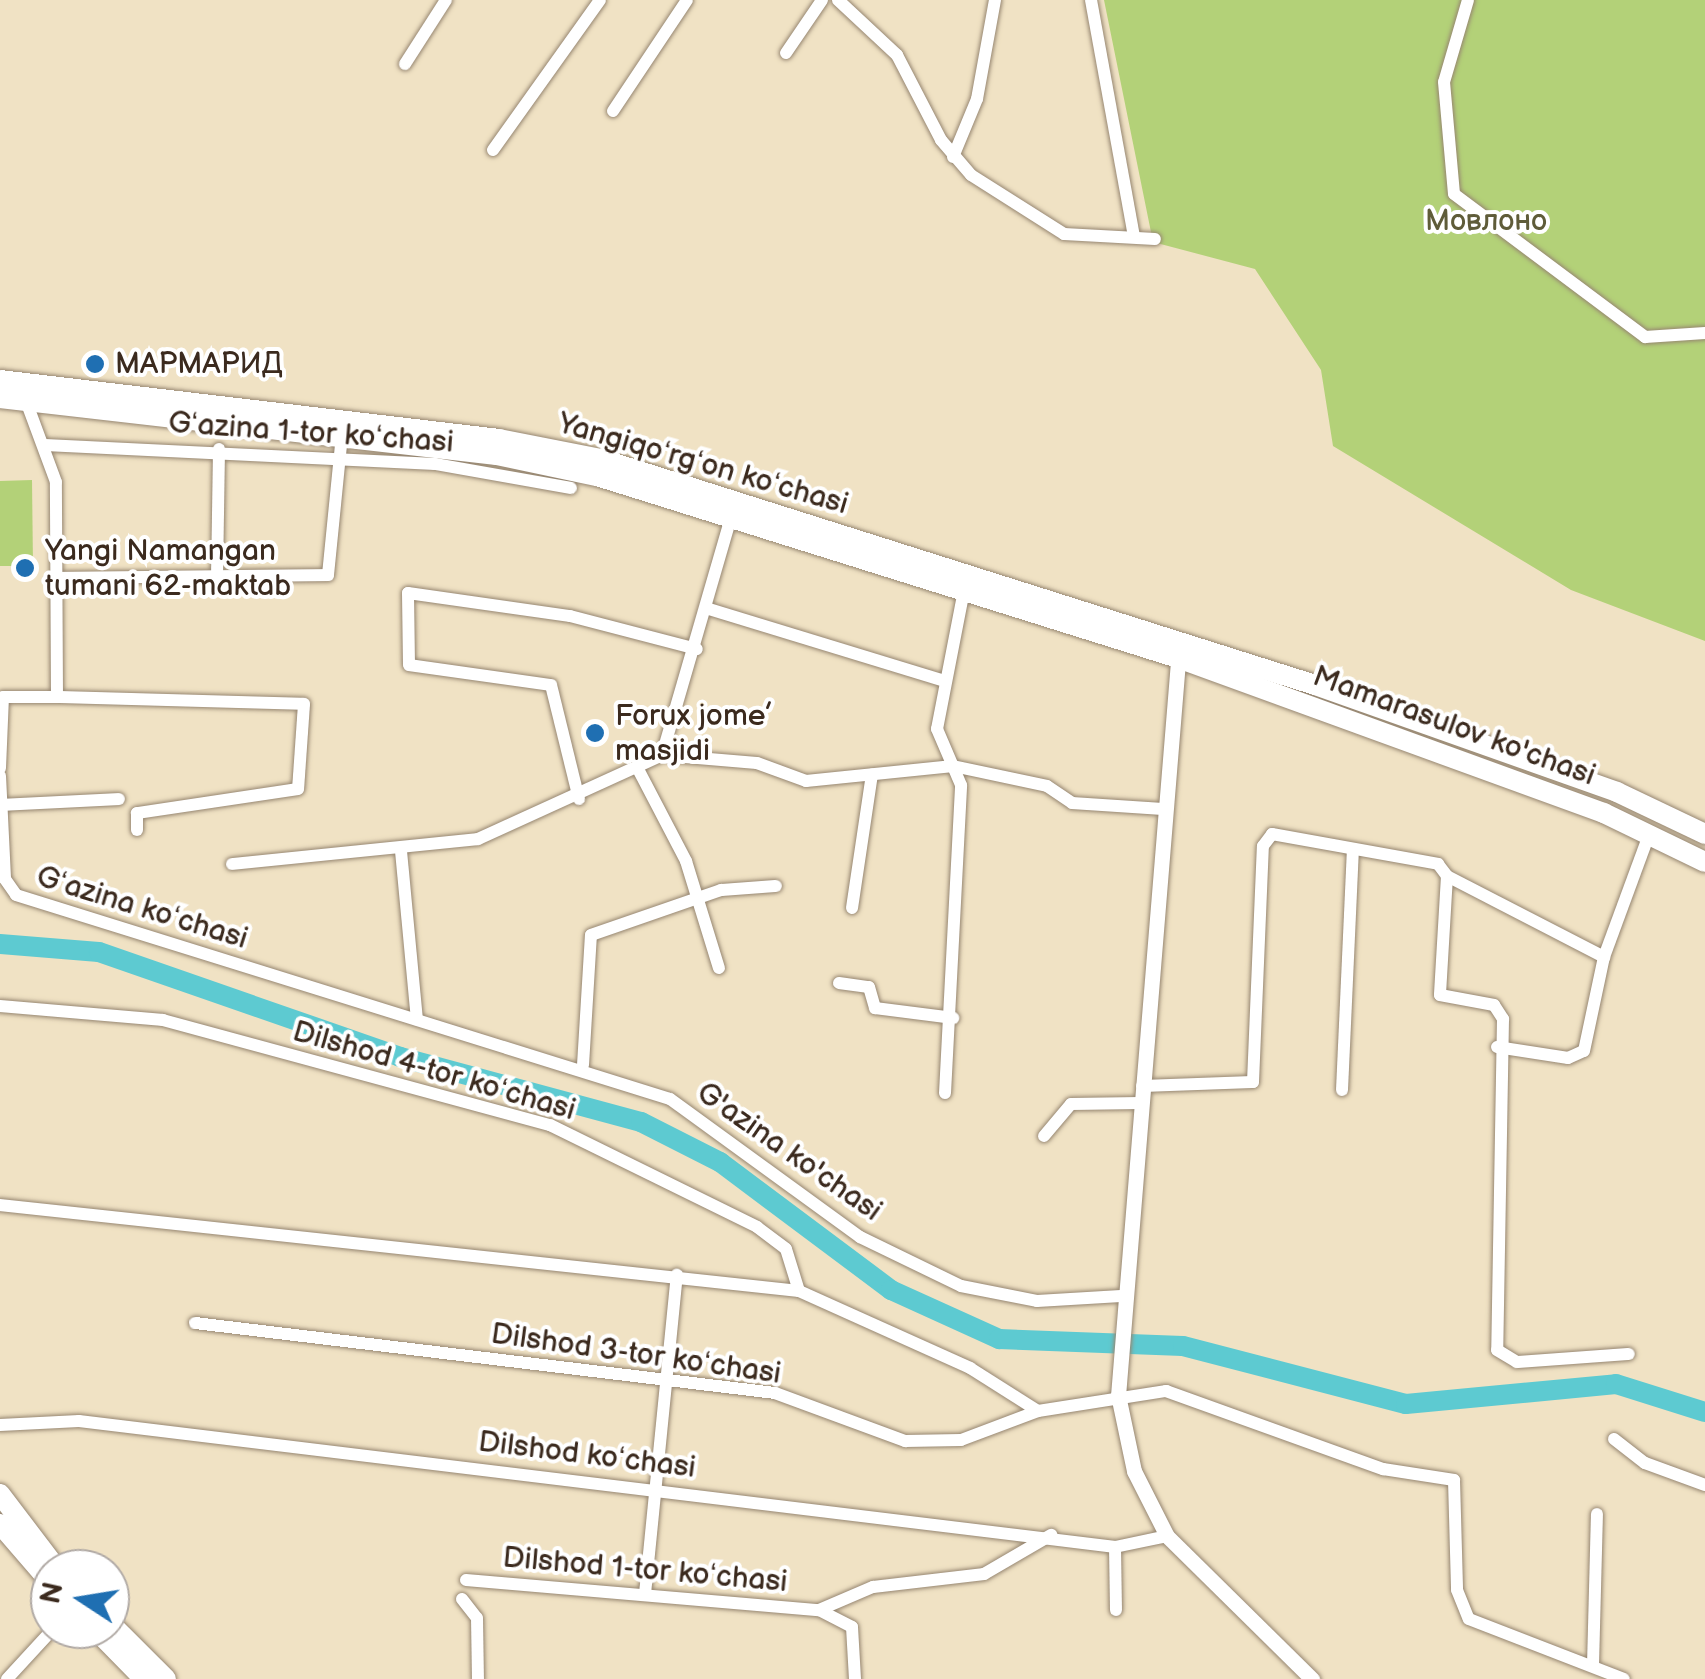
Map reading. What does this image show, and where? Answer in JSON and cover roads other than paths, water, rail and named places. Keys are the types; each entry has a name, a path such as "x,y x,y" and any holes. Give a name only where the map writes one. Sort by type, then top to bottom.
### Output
{"main road":[{"name":"Yangiqoʻrgʻon koʻchasi","path":"0,380 572,452 1179,649"},
{"name":"Yangiqoʻrgʻon koʻchasi","path":"0,401 342,435 569,469 964,590 1179,649"},
{"name":"Mamarasulov ko'chasi","path":"1179,649 1650,832 1705,862"},
{"name":"Mamarasulov ko'chasi","path":"1179,649 1617,792 1705,834"},
{"path":"0,1494 42,1549"},
{"path":"3,1532 30,1561"},
{"path":"130,1643 166,1679"},
{"path":"115,1649 144,1679"}],"street":[{"path":"405,64 446,0"},
{"path":"494,150 600,0"},
{"path":"613,111 687,0"},
{"path":"786,53 822,0"},
{"path":"838,0 897,54 954,157 1038,224 1083,238 1155,239"},
{"path":"954,157 977,99 995,0"},
{"path":"1092,0 1134,236"},
{"path":"1468,0 1444,82 1454,194 1645,337 1705,333"},
{"path":"26,401 46,445 56,482 57,697"},
{"path":"56,578 328,575 342,435"},
{"name":"Gʻazina 1-tor koʻchasi","path":"46,445 220,449 340,462 435,464 571,488"},
{"path":"216,578 220,449"},
{"path":"662,754 709,609 731,518"},
{"path":"946,1093 953,1018 961,785 937,744 941,680 964,590"},
{"path":"579,800 551,685 409,665 408,593 570,616 697,650"},
{"path":"709,609 941,680"},
{"path":"1179,649 1121,1296 1118,1395 1134,1471 1166,1536 1312,1679"},
{"path":"0,768 1,692 304,704 298,789 138,813 137,830"},
{"path":"232,864 302,850 401,851 478,839 579,800 662,754 757,763 806,781 953,766 1048,786 1072,803 1163,809"},
{"path":"638,769 698,896 719,968"},
{"path":"852,908 872,774"},
{"name":"Gʻazina koʻchasi","path":"0,776 5,880 16,895 257,970"},
{"path":"1,806 120,799"},
{"path":"1497,1047 1568,1058 1584,1051 1604,957 1650,832"},
{"path":"1044,1136 1071,1104 1253,1082 1265,839 1438,864 1448,876 1604,957"},
{"path":"1342,1090 1353,849"},
{"path":"401,851 417,1019"},
{"path":"1448,876 1440,995 1500,1010 1497,1350 1517,1362 1629,1354"},
{"path":"584,1065 591,935 698,896 776,886"},
{"name":"G'azina ko'chasi","path":"257,970 584,1065 709,1122 860,1237 960,1286 1037,1301 1121,1296"},
{"path":"839,983 870,987 876,1008 953,1018"},
{"name":"Dilshod 4-tor koʻchasi","path":"0,1006 164,1020 550,1125 757,1227 786,1249 799,1291"},
{"path":"0,1205 799,1291 970,1368 1038,1411"},
{"path":"645,1594 677,1275"},
{"name":"Dilshod 3-tor koʻchasi","path":"194,1323 775,1392 906,1441 961,1440 1038,1411 1118,1395 1166,1391 1382,1469 1454,1480 1464,1612 1593,1666"},
{"name":"Dilshod koʻchasi","path":"0,1425 79,1421 1050,1536 1115,1547 1166,1536"},
{"path":"1614,1439 1646,1463 1705,1485"},
{"path":"1596,1514 1593,1666 1624,1679"},
{"path":"819,1610 873,1587 984,1574 1050,1536"},
{"path":"1115,1547 1116,1610"},
{"name":"Dilshod 1-tor koʻchasi","path":"466,1580 819,1610"},
{"path":"462,1599 477,1618 478,1679"},
{"path":"819,1610 852,1627 855,1679"},
{"path":"7,1679 34,1649"}],"waterway":[{"path":"0,944 99,952 400,1057 641,1122 720,1162 891,1290 999,1339 1183,1346 1406,1404 1616,1384 1705,1412"}],"place":[{"name":"МАРМАРИД","path":"95,364"},
{"name":"Yangi Namangan tumani 62-maktab","path":"25,568"},
{"name":"Forux jome’ masjidi","path":"595,733"}],"park label":[{"name":"Мовлоно","path":"1486,221"}]}
